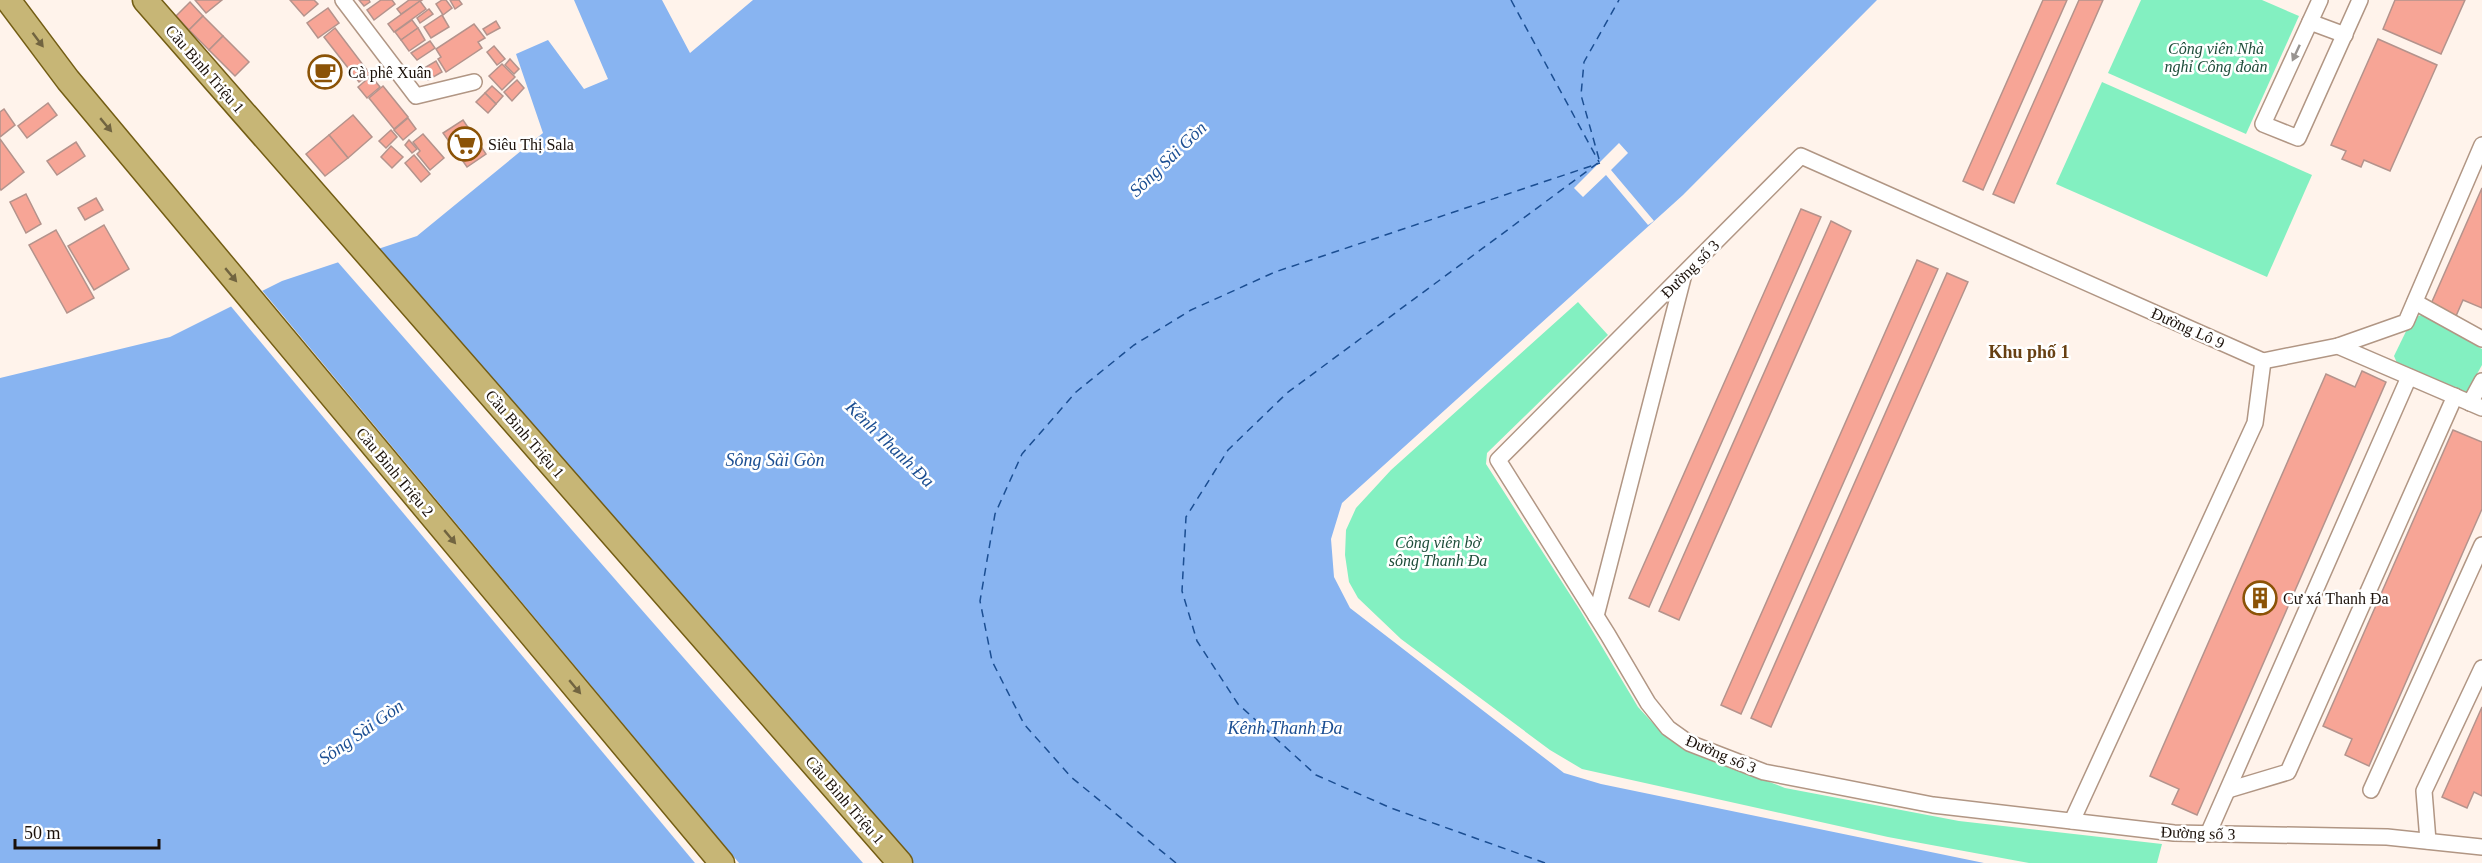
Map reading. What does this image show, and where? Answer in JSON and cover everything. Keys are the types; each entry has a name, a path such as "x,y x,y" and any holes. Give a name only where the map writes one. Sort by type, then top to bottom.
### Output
{"main road":[{"name":"Cầu Bình Triệu 2","path":"8,0 68,80 722,863"},
{"name":"Cầu Bình Triệu 1","path":"140,5 878,863"},
{"name":"Cầu Bình Triệu 1","path":"140,5 900,863"}],"street":[{"path":"343,0 416,96 474,82"},
{"path":"2320,0 2263,124 2298,138 2360,0"},
{"path":"2310,22 2345,35"},
{"path":"2072,821 2255,423 2263,361 2338,346 2406,322 2482,145"},
{"name":"Đường số 3","path":"1801,156 1498,460 1648,703 1668,728 1689,743 1764,772 1933,805 2174,833 2387,837 2482,847"},
{"name":"Đường Lô 9","path":"1801,156 2263,361"},
{"path":"1596,616 1684,274"},
{"path":"2415,302 2482,339"},
{"path":"2338,346 2476,406 2482,381"},
{"path":"2208,834 2409,377"},
{"path":"2228,790 2288,772 2455,396"},
{"path":"2371,790 2482,545"},
{"path":"2428,842 2424,790 2482,668"}],"green space":[{"name":"Công viên Nhà nghỉ Công đoàn","path":"2141,0 2262,0 2299,16 2246,134 2108,73"},
{"path":"2102,82 2312,175 2267,277 2056,184"},
{"name":"Công viên bờ sông Thanh Đa","path":"1578,302 1608,335 1487,453 1486,464 1580,610 1638,707 1662,733 1683,749 1785,788 1959,821 2162,844 2157,863 2029,863 1888,837 1582,769 1550,750 1401,639 1358,598 1349,582 1345,555 1346,530 1356,508 1391,470"},
{"path":"2422,315 2482,349 2482,365 2467,392 2460,393 2397,363 2394,356 2413,317"}],"water":[{"name":"Sông Sài Gòn","path":"574,0 662,0 690,53 753,0 1877,0 1683,195 1342,503 1331,539 1334,577 1350,608 1564,773 1601,784 1984,863 0,863 0,378 170,337 282,281 417,236 543,133 516,54 548,40 584,89 608,79"}],"pier":[{"path":"1619,143 1628,153 1611,170 1654,221 1648,225 1606,175 1583,197 1574,188"},
{"path":"370,248 907,863 863,863 336,260"},
{"path":"260,288 739,863 695,863 229,304"}],"building":[{"path":"195,0 222,0 206,13"},
{"path":"290,0 314,0 318,4 304,16"},
{"path":"359,0 369,0 370,2 364,6"},
{"path":"381,0 392,0 395,4 374,20 367,10"},
{"path":"409,0 422,0 401,14 397,9"},
{"path":"446,0 452,8 443,15 436,4"},
{"path":"450,0 459,0 462,4 455,9"},
{"path":"2043,0 2067,0 1983,190 1963,181"},
{"path":"2079,0 2103,0 2014,203 1993,194"},
{"path":"2395,0 2465,0 2441,54 2383,29"},
{"path":"420,1 426,9 394,32 388,24"},
{"path":"190,2 203,16 189,30 176,16"},
{"path":"328,8 339,23 318,38 307,23"},
{"path":"429,9 433,14 420,23 417,18"},
{"path":"442,15 449,27 431,38 424,27"},
{"path":"203,16 223,36 209,50 189,30"},
{"path":"412,20 418,28 401,40 395,32"},
{"path":"496,21 500,28 487,35 483,29"},
{"path":"474,24 485,38 478,42 482,48 446,72 438,59 441,57 436,49"},
{"path":"335,28 370,74 359,82 324,37"},
{"path":"418,28 425,40 409,51 401,40"},
{"path":"223,36 249,62 235,76 209,50"},
{"path":"2378,39 2437,65 2390,171 2364,160 2361,167 2342,159 2346,151 2331,145"},
{"path":"430,41 435,48 417,60 411,53"},
{"path":"494,46 505,59 497,65 487,52"},
{"path":"510,59 519,69 514,74 505,65"},
{"path":"436,61 442,72 428,80 421,70"},
{"path":"502,64 515,77 502,90 489,76"},
{"path":"371,76 380,87 367,98 358,87"},
{"path":"517,80 524,88 512,101 504,92"},
{"path":"383,86 408,117 394,129 369,98"},
{"path":"492,86 503,96 496,104 485,93"},
{"path":"485,93 496,104 488,113 476,102"},
{"path":"48,103 57,115 27,138 18,126"},
{"path":"4,109 15,125 0,137 0,112"},
{"path":"353,115 372,137 348,158 329,135"},
{"path":"408,118 416,129 403,140 394,130"},
{"name":"Siêu Thị Sala","path":"463,120 486,154 467,167 443,133"},
{"path":"391,130 397,137 386,148 379,141"},
{"path":"423,134 444,158 430,170 417,154 420,151 413,142"},
{"path":"329,135 348,158 325,176 306,154"},
{"path":"0,139 24,172 1,190 0,188"},
{"path":"409,140 417,149 412,153 405,145"},
{"path":"76,142 85,156 57,175 47,161"},
{"path":"391,146 403,157 392,168 381,157"},
{"path":"414,155 430,174 421,182 405,163"},
{"path":"2482,188 2482,308 2463,300 2456,316 2431,304"},
{"path":"26,194 41,224 26,233 10,202"},
{"path":"96,198 103,210 85,220 78,208"},
{"path":"1801,209 1821,217 1649,607 1629,598"},
{"path":"1831,221 1851,231 1679,620 1659,611"},
{"path":"104,225 129,269 94,290 68,246"},
{"path":"56,230 94,298 67,313 29,245"},
{"path":"1917,260 1938,269 1741,714 1721,705"},
{"path":"1947,273 1968,282 1771,727 1751,718"},
{"name":"Cư xá Thanh Đa","path":"2362,371 2386,382 2197,815 2172,804 2179,789 2150,776 2326,374 2355,387"},
{"path":"2453,430 2482,442 2482,509 2369,766 2345,755 2352,739 2323,726"},
{"path":"2482,707 2482,796 2474,792 2467,808 2442,797"}],"ferry route":[{"path":"1511,0 1599,162"},
{"path":"1599,159 1581,95 1584,62 1619,0"},
{"path":"1545,863 1391,808 1316,775 1238,704 1197,641 1182,591 1186,517 1228,450 1287,393 1598,163"},
{"path":"1176,863 1071,777 1024,724 992,661 980,601 995,514 1022,454 1076,392 1134,345 1191,310 1275,272 1600,163"}],"place":[{"name":"Cà phê Xuân","path":"325,72"},
{"name":"Siêu Thị Sala","path":"465,144"},
{"name":"Cư xá Thanh Đa","path":"2260,598"}],"district":[{"name":"Khu phố 1","path":"2029,352"}],"water label":[{"name":"Kênh Thanh Đa","path":"890,444"},
{"name":"Kênh Thanh Đa","path":"1285,728"}]}
